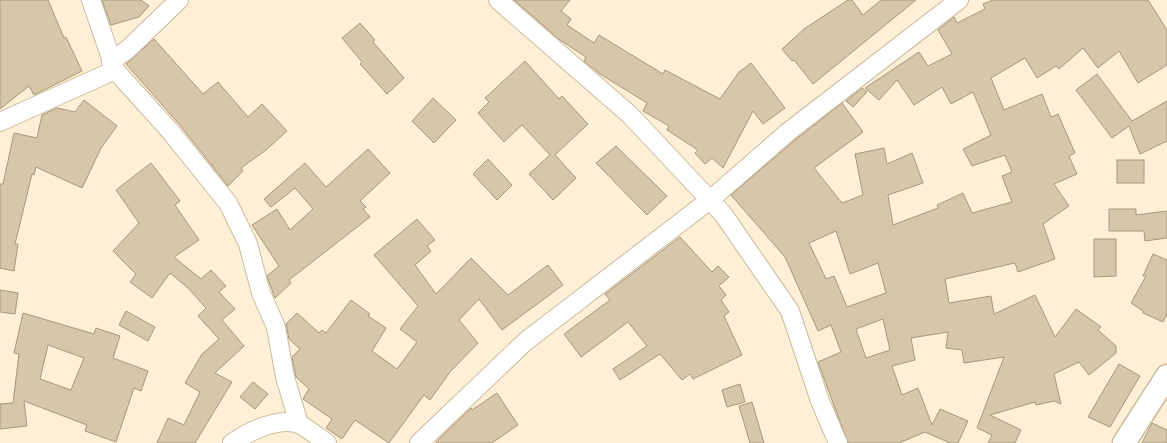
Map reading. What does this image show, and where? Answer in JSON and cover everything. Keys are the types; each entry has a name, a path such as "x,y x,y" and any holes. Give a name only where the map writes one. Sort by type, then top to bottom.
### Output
{"street":[{"path":"92,0 113,65 170,131 228,203 248,244 261,293 276,327 285,377 299,424"},
{"path":"0,122 113,65 179,0"},
{"path":"498,0 630,116 711,199 769,277 790,311 820,401 838,443"},
{"path":"419,443 526,342 711,199 788,132 959,0"},
{"path":"1124,443 1167,376"},
{"path":"232,443 259,428 280,423 299,424 327,443"}],"building":[{"path":"0,0 48,0 64,38 66,37 82,71 34,95 29,86 0,109"},
{"path":"102,0 141,0 149,6 139,17 111,25"},
{"path":"514,0 570,0 561,11 571,19 567,25 594,43 599,35 663,74 665,70 720,99 739,72 751,63 785,108 763,124 753,111 723,168 712,158 705,164 695,153 698,150 667,130 669,126 643,111 647,103 600,74 584,61 586,57 560,40"},
{"path":"848,0 852,0 863,15 881,0 916,0 813,84 794,60 792,61 782,49 804,29"},
{"path":"993,0 1148,0 1167,30 1167,65 1138,83 1119,51 1098,68 1083,48 1059,69 1056,66 1037,78 1025,58 991,78 1004,110 1042,94 1051,117 1058,114 1075,153 1069,156 1077,174 1054,184 1069,206 1043,224 1055,259 1018,272 1015,263 945,279 949,303 991,296 994,314 1035,295 1055,337 1076,309 1101,327 1098,330 1116,346 1116,353 1089,375 1079,362 1054,374 1061,404 1054,401 1036,405 1035,402 990,415 1021,430 1015,443 988,443 992,435 977,428 1004,357 964,363 962,350 946,348 948,332 911,338 915,360 892,366 902,395 918,388 932,425 940,409 968,421 958,443 950,443 925,432 899,443 848,443 818,362 841,352 831,325 818,331 785,257 731,195 842,103 863,132 814,168 842,203 863,195 855,154 884,148 887,164 912,153 923,183 888,195 893,225 938,208 937,205 963,193 972,213 1012,202 1002,176 1012,172 1005,155 972,166 963,149 991,135 973,92 951,104 942,87 914,105 897,80 879,100 865,88 919,52 928,66 952,54 938,30 954,17 957,23 985,9 983,4","holes":["836,231 850,274 878,263 886,293 847,307 834,276 826,279 809,243","883,319 890,350 866,358 856,329"]},
{"path":"360,23 375,40 373,42 404,78 387,94 360,64 362,62 342,38"},
{"path":"154,39 203,94 218,82 248,117 262,104 287,131 266,150 241,168 243,171 228,186 179,124 126,64"},
{"path":"525,61 559,99 562,96 588,124 555,155 576,178 553,200 529,174 550,155 522,125 504,142 478,113 489,102 485,98"},
{"path":"1097,74 1132,121 1167,101 1167,141 1140,154 1129,126 1112,138 1076,90"},
{"path":"862,88 867,92 853,107 846,101"},
{"path":"433,98 456,120 434,143 412,121"},
{"path":"84,100 117,126 101,148 82,188 36,167 34,175 32,174 15,244 18,244 14,271 0,268 0,184 3,184 14,133 37,138 42,115 57,108 75,112"},
{"path":"616,146 667,196 647,215 596,163"},
{"path":"368,149 390,173 360,201 366,207 363,209 370,217 289,280 291,283 275,298 267,276 279,266 252,225 277,209 290,230 313,209 295,188 271,207 264,199 305,163 326,187"},
{"path":"488,159 512,185 497,200 473,174"},
{"path":"1117,160 1144,160 1144,183 1117,183"},
{"path":"151,163 180,201 175,205 199,240 174,257 201,279 211,270 226,286 219,292 235,309 222,320 244,346 215,373 232,382 195,443 157,443 168,418 184,425 200,392 185,383 202,354 219,339 198,316 206,308 188,288 170,273 152,298 130,282 136,274 113,251 139,223 116,190"},
{"path":"1109,209 1136,209 1136,215 1167,211 1167,238 1145,241 1144,231 1109,231"},
{"path":"417,219 435,240 427,246 431,251 415,265 436,294 471,258 508,295 548,265 563,285 502,330 479,299 459,320 478,343 450,372 430,400 424,395 389,443 355,420 342,439 326,428 332,419 303,399 309,389 296,377 292,357 300,349 289,339 286,324 297,313 319,333 322,330 326,333 351,300 370,314 368,316 386,328 372,351 397,369 417,342 400,329 418,306 374,255"},
{"path":"680,237 712,272 718,266 729,277 719,286 726,295 721,300 729,312 724,316 742,355 693,379 690,374 682,380 660,354 620,380 613,369 647,346 628,322 581,357 564,334 610,300 605,294"},
{"path":"1094,239 1116,239 1116,276 1094,277"},
{"path":"1153,254 1167,260 1167,314 1163,322 1143,313 1143,311 1131,303 1146,276 1143,276"},
{"path":"0,290 18,293 15,314 0,312"},
{"path":"126,311 155,327 148,341 119,325"},
{"path":"23,313 94,334 96,328 120,336 113,358 148,371 141,391 134,388 116,442 85,431 87,425 24,401 27,426 0,429 0,404 13,403 19,354 14,353","holes":["48,345 84,358 71,390 40,379"]},
{"path":"1119,364 1140,376 1110,427 1088,417"},
{"path":"253,382 268,394 255,409 240,397"},
{"path":"740,384 745,402 727,407 722,390"},
{"path":"497,393 518,425 492,443 436,442 471,408 472,410"},
{"path":"752,402 764,443 750,443 739,406"},
{"path":"1152,423 1167,430 1167,443 1142,443"}]}
